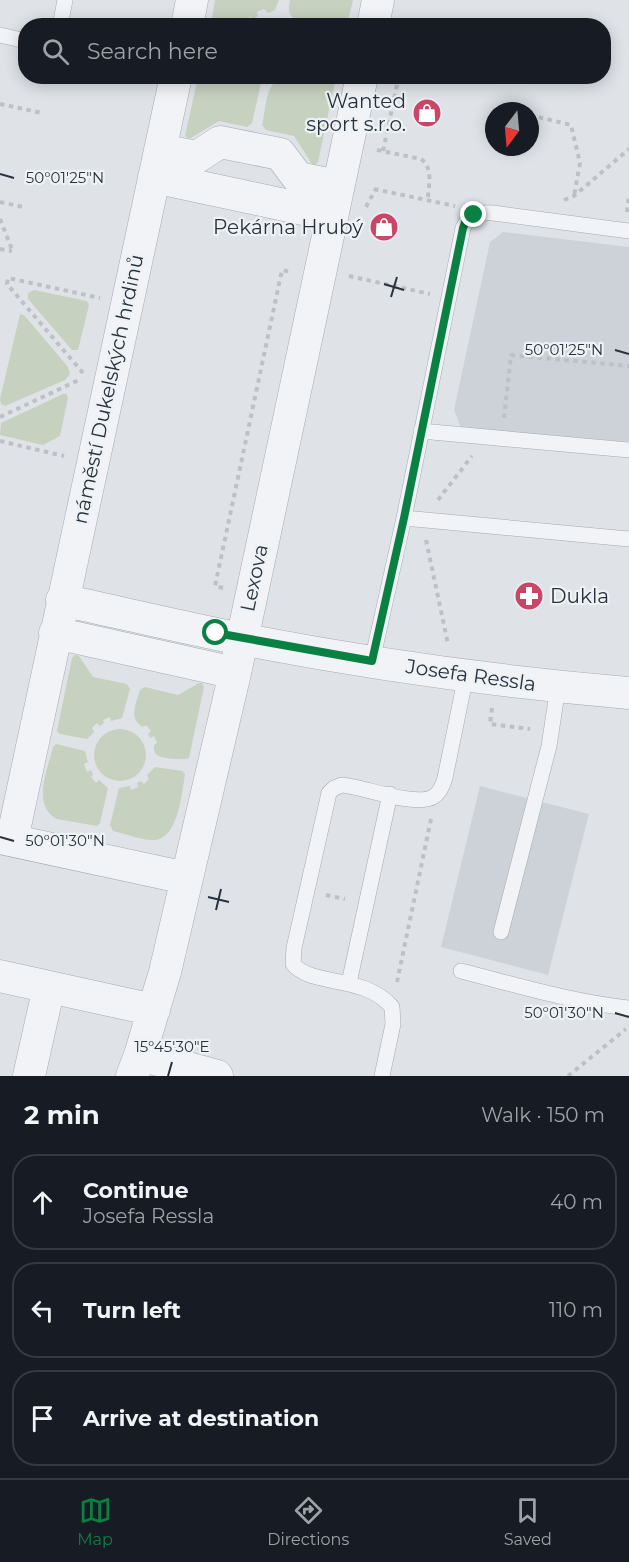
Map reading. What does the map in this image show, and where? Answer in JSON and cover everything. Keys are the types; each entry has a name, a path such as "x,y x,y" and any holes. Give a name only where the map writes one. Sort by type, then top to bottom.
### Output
{"street":[{"path":"189,18 192,0"},
{"path":"375,18 378,0"},
{"name":"náměstí Dukelských hrdinů","path":"6,839 55,633 174,84"},
{"name":"Lexova","path":"136,1065 165,972 235,673 360,84"},
{"path":"157,164 197,157 220,142 280,154 298,178 334,200"},
{"path":"157,164 334,200"},
{"path":"62,600 242,639"},
{"path":"55,633 235,673"},
{"name":"Josefa Ressla","path":"242,639 466,675 558,687 629,693"},
{"path":"6,839 186,878"},
{"path":"0,976 154,1010"},
{"path":"29,1076 49,987"},
{"path":"136,1065 217,1076"}],"lane":[{"path":"62,18 65,0"},
{"path":"0,35 18,39"},
{"path":"372,661 466,220 474,215 493,213 629,231"},
{"path":"421,431 629,450"},
{"path":"404,518 629,539"},
{"path":"382,1076 393,1024 392,1007 373,991 349,983 306,974 297,969 293,964 294,948 329,793 342,785 416,801 435,796 441,789 445,778 466,675"},
{"path":"501,932 551,732 558,687"},
{"path":"349,983 390,795"},
{"path":"460,971 557,995 629,1008"}],"path":[{"path":"383,151 397,84"},
{"path":"0,104 42,113"},
{"path":"539,118 571,125 580,163 574,196 629,149"},
{"path":"347,143 421,159 427,164 429,171 428,200"},
{"path":"334,200 365,188 452,205 474,215"},
{"path":"0,202 23,207"},
{"path":"0,219 13,252 0,249"},
{"path":"215,586 282,270"},
{"path":"340,274 448,298"},
{"path":"0,417 86,376 7,284 8,278 111,300"},
{"path":"504,420 511,355 629,366"},
{"path":"449,648 422,520 486,437"},
{"path":"0,441 66,456"},
{"path":"493,704 490,724 551,732"},
{"path":"392,1007 435,796"},
{"path":"307,890 366,904"},
{"path":"568,1076 629,1027"}],"shaded area":[{"path":"503,232 629,247 629,442 461,428 454,410 490,242"},
{"path":"480,786 589,814 548,975 441,947"}],"green space":[{"path":"215,0 279,0 275,10 268,13 264,9 257,12 258,16 255,18 212,18"},
{"path":"290,0 353,0 349,18 293,18 289,9"},
{"path":"196,84 261,84 252,123 247,127 219,121 189,139 185,136"},
{"path":"335,84 318,162 315,165 312,164 294,136 266,130 262,125 267,97 272,85"},
{"path":"34,290 87,301 89,305 78,350 72,350 28,299 28,293"},
{"path":"20,314 24,315 68,367 70,374 65,380 5,406 1,404 0,399"},
{"path":"67,394 68,398 60,436 43,445 0,435 1,423"},
{"path":"75,655 79,656 93,677 127,684 130,689 122,718 111,721 110,717 103,720 104,723 100,726 97,723 92,728 94,732 87,739 60,734 57,731 72,658"},
{"path":"202,683 204,687 189,758 173,759 157,755 154,749 157,743 154,736 150,738 148,734 151,731 146,725 143,727 138,724 134,715 140,690 145,687 178,695"},
{"path":"120,729 130,731 138,737 144,745 146,755 144,765 138,773 130,779 120,781 110,779 102,773 96,765 94,755 96,745 102,737 110,731"},
{"path":"56,744 85,751 88,762 84,764 87,772 91,770 93,774 91,777 96,783 99,780 108,788 100,823 97,826 57,819 49,813 45,805 43,786 53,747"},
{"path":"155,767 182,771 185,774 178,813 169,832 163,837 150,840 113,831 110,825 119,788 130,786 131,790 138,787 137,783 141,781 144,784 149,779 147,775"}],"place":[{"name":"Wanted sport s.r.o.","path":"427,113"},
{"name":"Pekárna Hrubý","path":"384,227"},
{"name":"Dukla","path":"529,596"}],"route":[{"path":"216,633 372,661 404,518 463,228 466,220 474,215"}]}
